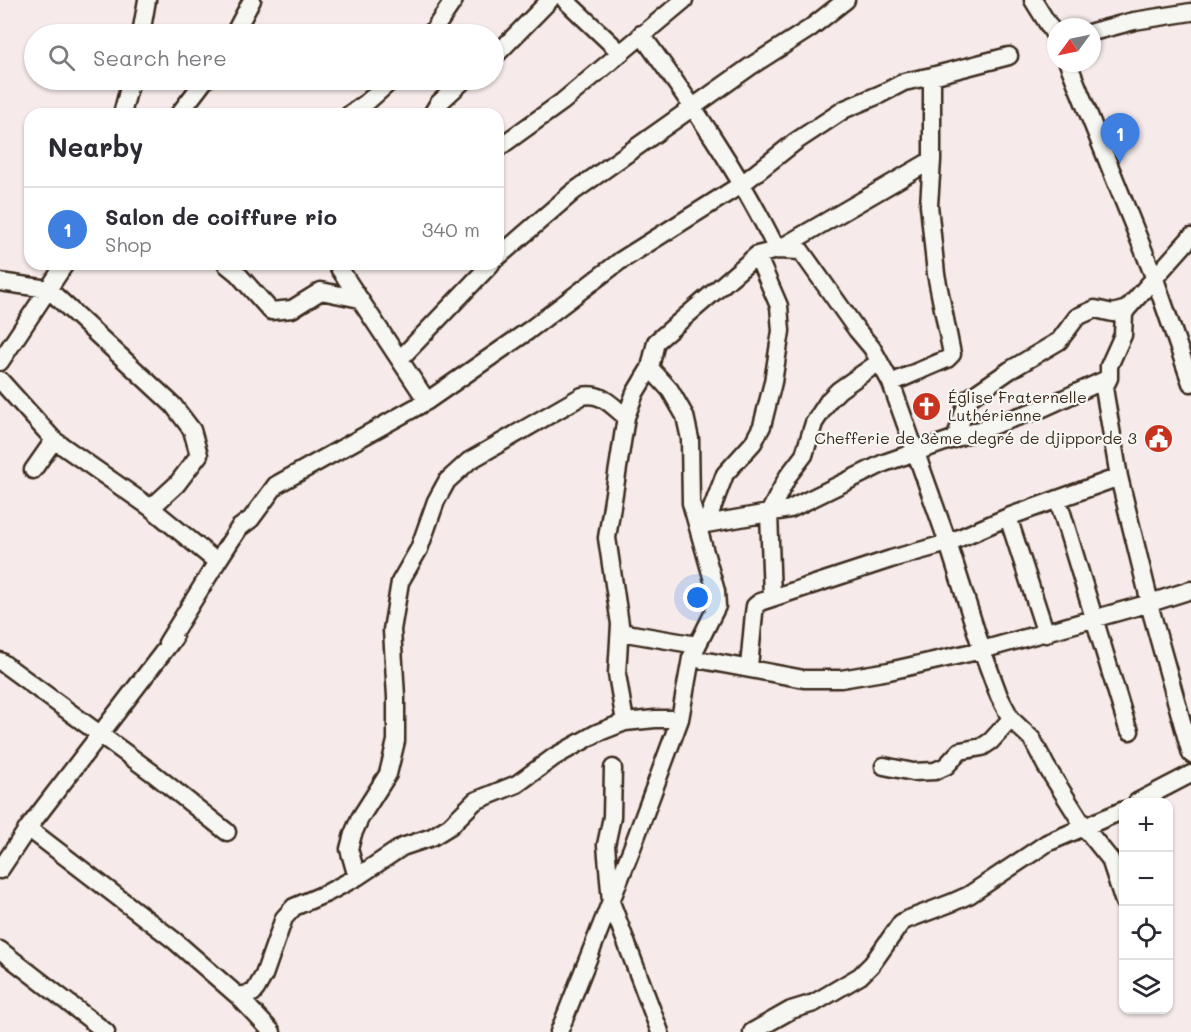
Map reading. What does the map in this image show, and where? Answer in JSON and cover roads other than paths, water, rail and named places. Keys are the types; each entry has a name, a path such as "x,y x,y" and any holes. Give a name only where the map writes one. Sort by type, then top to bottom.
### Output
{"street":[{"path":"143,24 147,0"},
{"path":"239,24 252,0"},
{"path":"438,24 454,0"},
{"path":"504,47 550,0"},
{"path":"565,0 621,53"},
{"path":"504,144 562,102 684,0"},
{"path":"504,252 573,192 693,106 809,29 846,0"},
{"path":"1032,0 1047,24"},
{"path":"1101,30 1134,21 1191,12"},
{"path":"641,34 693,106 742,184 777,250"},
{"path":"0,870 28,828 101,735 170,641 239,528 251,519 276,485 427,401 528,331 620,261 742,184 795,142 845,109 904,82 1009,56"},
{"path":"1072,72 1155,279 1188,368"},
{"path":"891,382 947,359 952,354 931,237 929,205 932,160 932,76"},
{"path":"124,108 128,90"},
{"path":"184,108 197,90"},
{"path":"360,108 381,90"},
{"path":"436,108 453,90"},
{"path":"625,722 617,674 620,632 617,593 609,562 607,538 626,417 634,393 650,368 656,342 757,255 777,250 932,160"},
{"path":"1191,237 1124,314 1123,335 1109,366 1109,378 1104,388 1119,477 1150,604 1191,754"},
{"path":"777,250 801,251 872,348 891,382 999,696 1011,719 1032,739 1085,828 1110,859 1119,887"},
{"path":"701,523 725,474 753,443 762,426 773,382 781,331 779,306 757,255"},
{"path":"0,362 61,270"},
{"path":"238,270 271,311 292,309 321,291 360,299"},
{"path":"340,270 427,401"},
{"path":"400,359 485,270"},
{"path":"0,282 48,289 174,405 192,430 199,455 177,484 151,508"},
{"path":"956,437 968,399 1010,370 1059,341 1077,317 1095,309 1113,313 1127,309"},
{"path":"772,597 769,513 789,476 804,455 814,423 829,400 839,390 879,362"},
{"path":"559,1032 680,719 694,651 717,606 716,591 701,523 691,502 690,439 685,416 670,390 650,368"},
{"path":"701,523 790,509 854,476 914,451 1043,408 1109,378"},
{"path":"0,380 54,440 151,508 217,562"},
{"path":"357,877 349,849 353,834 360,818 388,774 396,741 392,630 400,582 419,549 436,501 447,481 469,461 582,396 592,394 602,398 626,417"},
{"path":"36,466 54,440"},
{"path":"749,667 755,606 760,602 948,543 1008,517 1119,477"},
{"path":"1058,500 1130,731"},
{"path":"1008,517 1046,634"},
{"path":"620,632 749,667 804,679 841,679 889,671 1046,634 1191,590"},
{"path":"0,661 154,774 227,832"},
{"path":"238,996 253,993 256,989 264,975 284,918 294,907 357,877 402,847 432,837 450,826 475,801 517,784 554,757 597,733 625,722 680,719"},
{"path":"884,766 913,772 935,771 946,766 960,751 982,747 991,741 1011,719"},
{"path":"613,768 612,817 606,844 610,902 660,1032"},
{"path":"1145,798 1191,774"},
{"path":"752,1032 791,1010 814,1003 860,976 906,920 969,895 1047,843 1119,812"},
{"path":"28,828 175,941 238,996 272,1032"},
{"path":"0,950 106,1032"}],"place":[{"name":"Salon de coiffure rio","path":"1120,163"},
{"name":"Église Fraternelle Luthérienne","path":"927,406"},
{"name":"Chefferie de 3ème degré de djipporde 3","path":"1158,438"}]}
